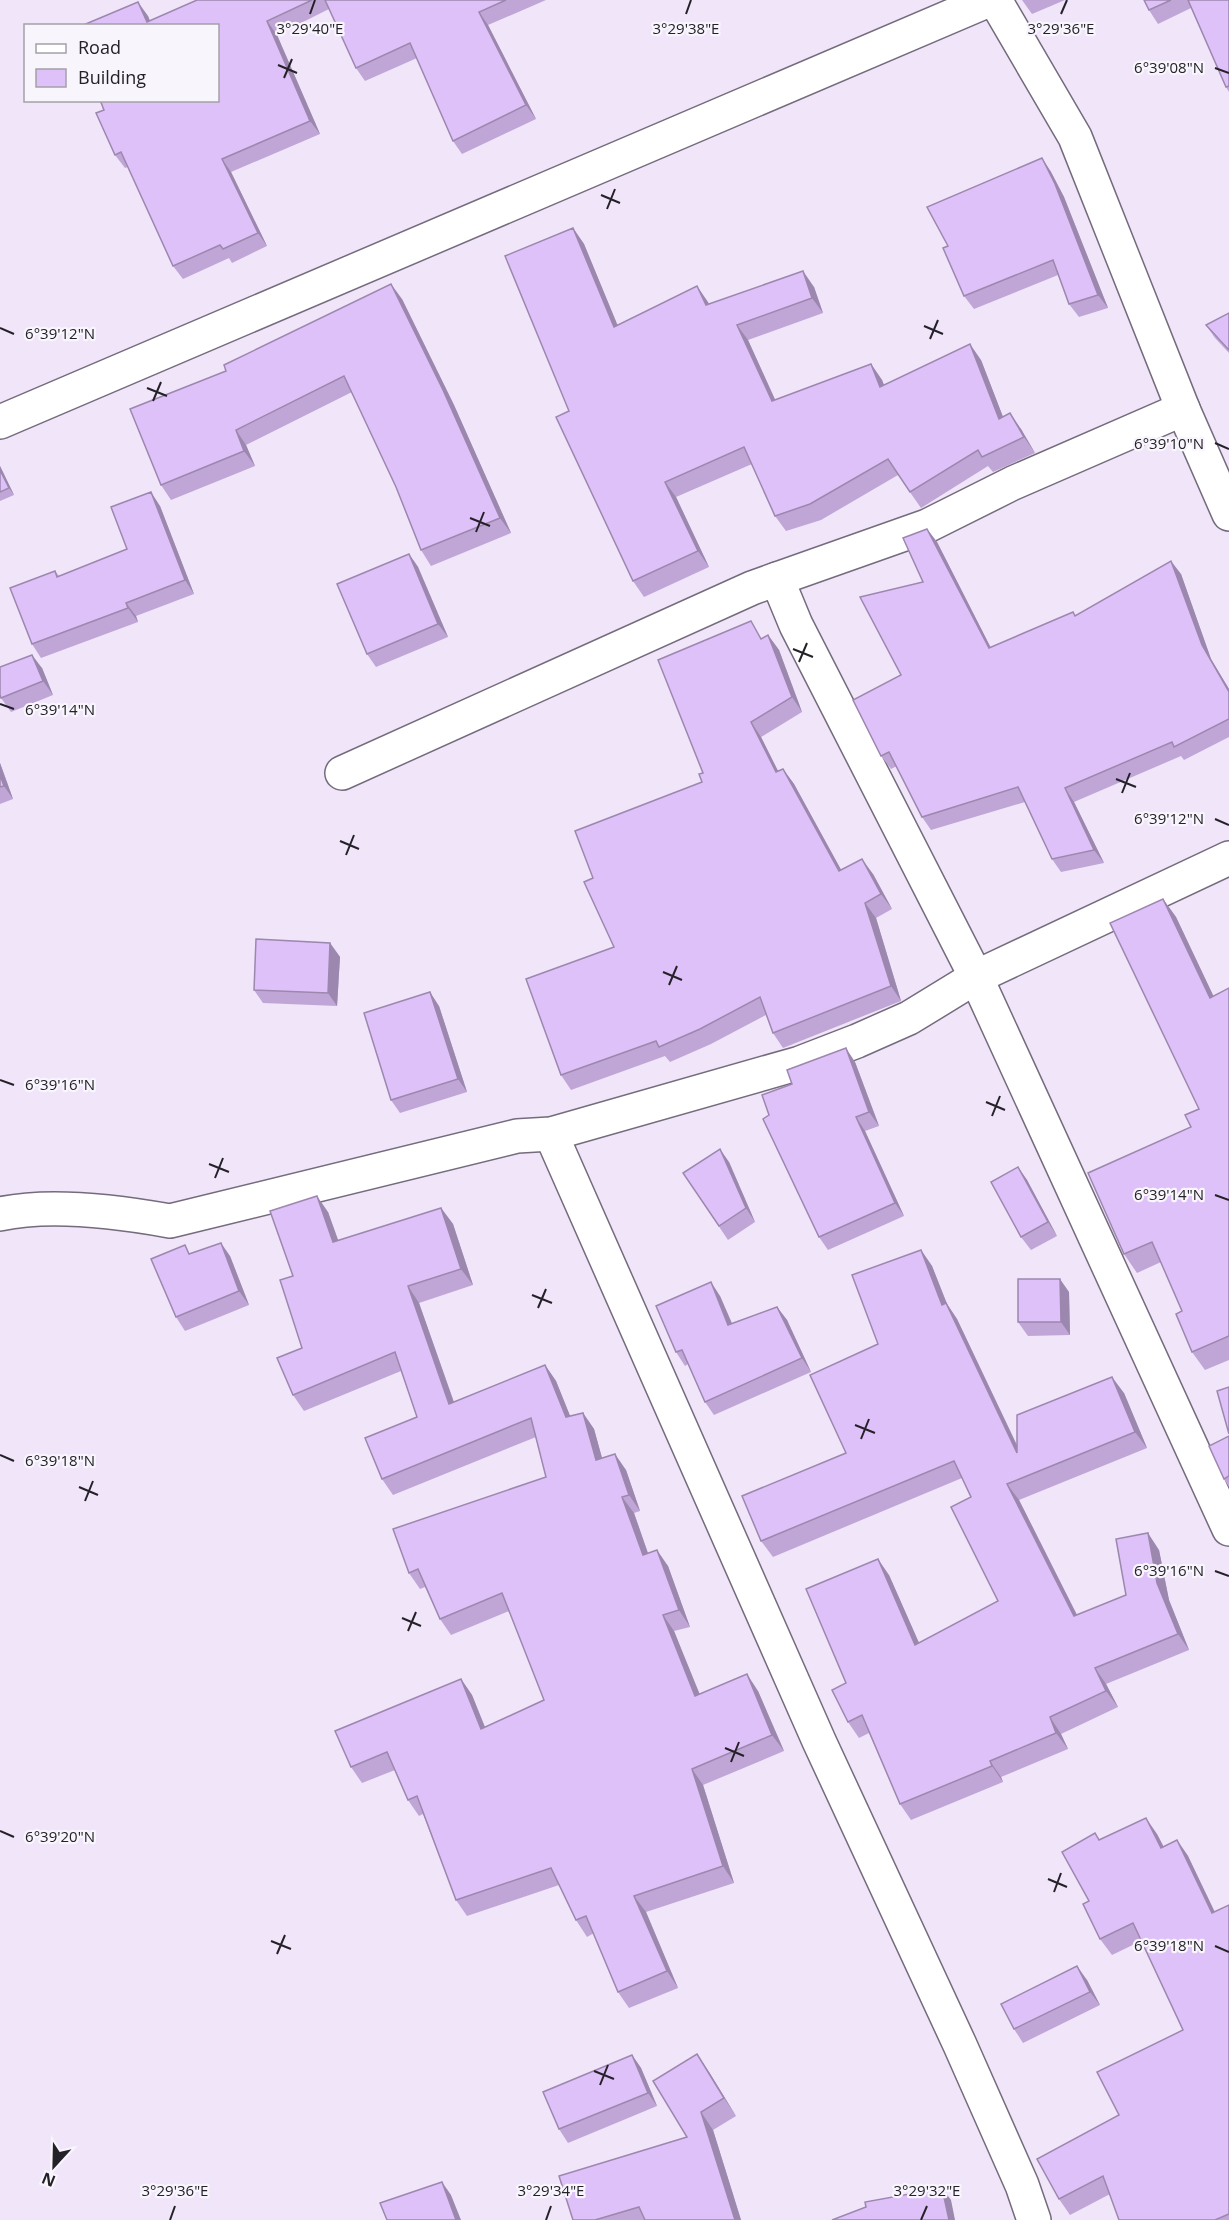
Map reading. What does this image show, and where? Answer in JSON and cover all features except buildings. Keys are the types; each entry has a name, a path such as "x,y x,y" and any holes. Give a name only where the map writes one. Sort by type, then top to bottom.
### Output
{"street":[{"path":"0,422 989,0"},
{"path":"995,0 1074,137 1183,409 1229,514"},
{"path":"342,773 741,592 927,526 1013,483 1183,409"},
{"path":"777,579 796,625 976,977 1229,1529"},
{"path":"0,1214 18,1210 120,1212 170,1221 517,1136 551,1134 800,1063 909,1018 976,977 1229,858"},
{"path":"551,1134 819,1741 969,2067 1034,2220"}]}
